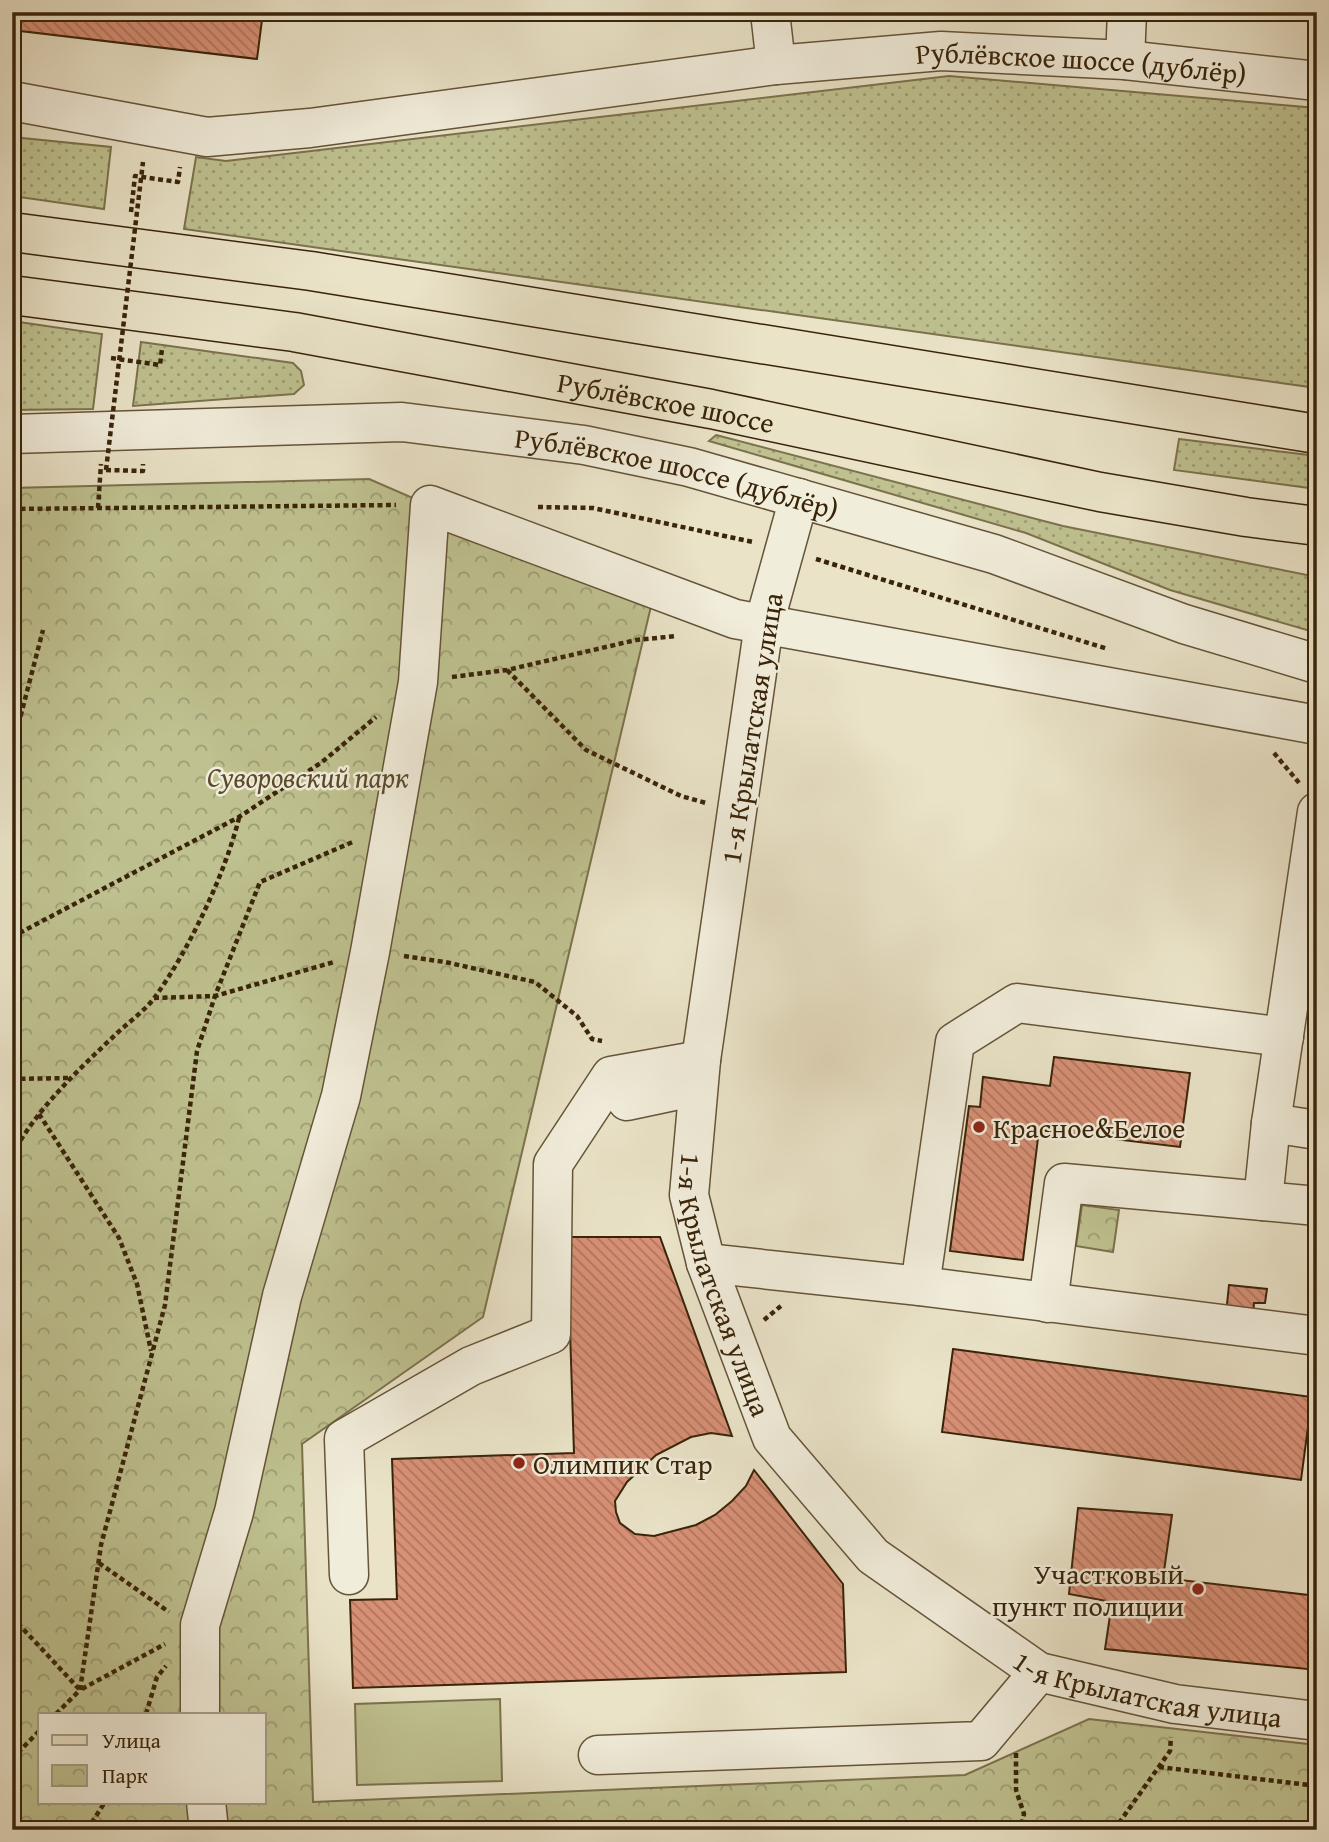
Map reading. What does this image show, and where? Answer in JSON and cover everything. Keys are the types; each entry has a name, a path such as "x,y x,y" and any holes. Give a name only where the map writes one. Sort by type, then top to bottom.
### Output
{"main road":[{"path":"12,232 324,273 1317,434"},
{"name":"Рублёвское шоссе","path":"12,295 294,332 711,410 1100,492 1317,526"},
{"path":"1246,517 1317,538"}],"street":[{"path":"770,12 776,65"},
{"path":"1125,60 1127,12"},
{"name":"Рублёвское шоссе (дублёр)","path":"12,101 207,137 324,126 776,65 941,51 1125,60 1317,81"},
{"name":"Рублёвское шоссе (дублёр)","path":"12,434 402,422 583,445 689,467 994,554 1184,624 1317,664"},
{"name":"1-я Крылатская улица","path":"799,498 764,624 699,1073 689,1195 706,1263 772,1438 873,1556 1039,1672 1175,1704 1317,1721"},
{"path":"200,1713 197,1627 234,1512 282,1296 341,1096 370,952 418,682 430,505 735,619 1317,725"},
{"path":"1263,1201 1271,1123 1316,822"},
{"path":"920,1286 955,1042 1017,1003 1284,1037"},
{"path":"627,1101 699,1073"},
{"path":"349,1574 344,1439 471,1366 551,1334 553,1164 611,1076 699,1073"},
{"path":"1271,1123 1317,1130"},
{"path":"1048,1303 1064,1183 1317,1206"},
{"path":"706,1263 920,1286 1317,1336"},
{"path":"598,1755 981,1741 1039,1672"},
{"path":"206,1804 209,1830"}],"path":[{"path":"106,470 143,162 155,163"},
{"path":"119,210 132,212 135,176 178,182 180,167 168,165"},
{"path":"121,342 135,344"},
{"path":"111,358 160,365 162,348"},
{"path":"98,508 102,454"},
{"path":"12,509 430,505"},
{"path":"525,507 593,508 783,549"},
{"path":"12,749 43,630"},
{"path":"12,937 239,817 322,762 418,682 507,670 636,640 678,636"},
{"path":"507,670 586,750 681,796 706,803"},
{"path":"13,1151 39,1114 70,1078 154,998 193,933 231,849 239,817"},
{"path":"80,1690 102,1545 165,1305 197,1051 215,996 260,881 393,826"},
{"path":"154,998 215,996 370,952 445,962 535,982 578,1017 592,1040 605,1042"},
{"path":"12,1079 70,1078"},
{"path":"39,1114 120,1238 137,1284 152,1354"},
{"path":"57,1713 80,1690 197,1627 99,1562"},
{"path":"12,1617 80,1690"},
{"path":"1114,1830 1170,1751 1175,1704"},
{"path":"12,1759 38,1732"},
{"path":"1016,1751 1016,1790 1024,1814 1021,1827"},
{"path":"1159,1767 1317,1786"},
{"path":"87,1830 104,1804"},
{"path":"952,1830 1021,1827 1032,1830"}],"green space":[{"path":"949,76 1317,108 1317,388 184,229 196,157 226,161"},
{"path":"12,137 111,147 104,209 12,196"},
{"path":"12,321 102,334 93,409 12,410"},
{"path":"141,342 293,363 301,371 304,385 294,394 133,406"},
{"path":"716,435 1063,526 1317,577 1317,633 1170,590 1026,533 709,441"},
{"path":"1179,439 1317,456 1317,489 1174,470"},
{"name":"Суворовский парк","path":"369,479 652,602 483,1317 302,1444 313,1802 965,1775 1089,1719 1317,1745 1317,1830 12,1830 12,488"},
{"path":"1082,1205 1119,1210 1113,1252 1076,1246"},
{"path":"500,1699 502,1781 357,1785 355,1704"}],"building":[{"path":"12,12 263,12 257,59 12,30"},
{"path":"1054,1057 1190,1073 1180,1147 1039,1130 1023,1260 950,1251 969,1106 980,1107 983,1077 1050,1086"},
{"name":"Олимпик Стар","path":"567,1237 660,1237 732,1436 711,1433 691,1437 656,1455 627,1482 615,1501 620,1523 635,1534 654,1536 696,1525 715,1515 732,1501 746,1486 754,1470 843,1584 846,1672 353,1688 350,1600 397,1599 392,1459 574,1453"},
{"path":"1229,1285 1267,1289 1265,1303 1254,1303 1253,1316 1226,1314"},
{"path":"953,1349 1312,1397 1301,1480 942,1432"},
{"path":"1078,1508 1172,1515 1163,1578 1317,1596 1317,1670 1105,1649 1112,1602 1069,1594"}],"place":[{"name":"Красное&Белое","path":"979,1127"},
{"name":"Олимпик Стар","path":"519,1463"},
{"name":"Участковый пункт полиции","path":"1198,1589"}]}
